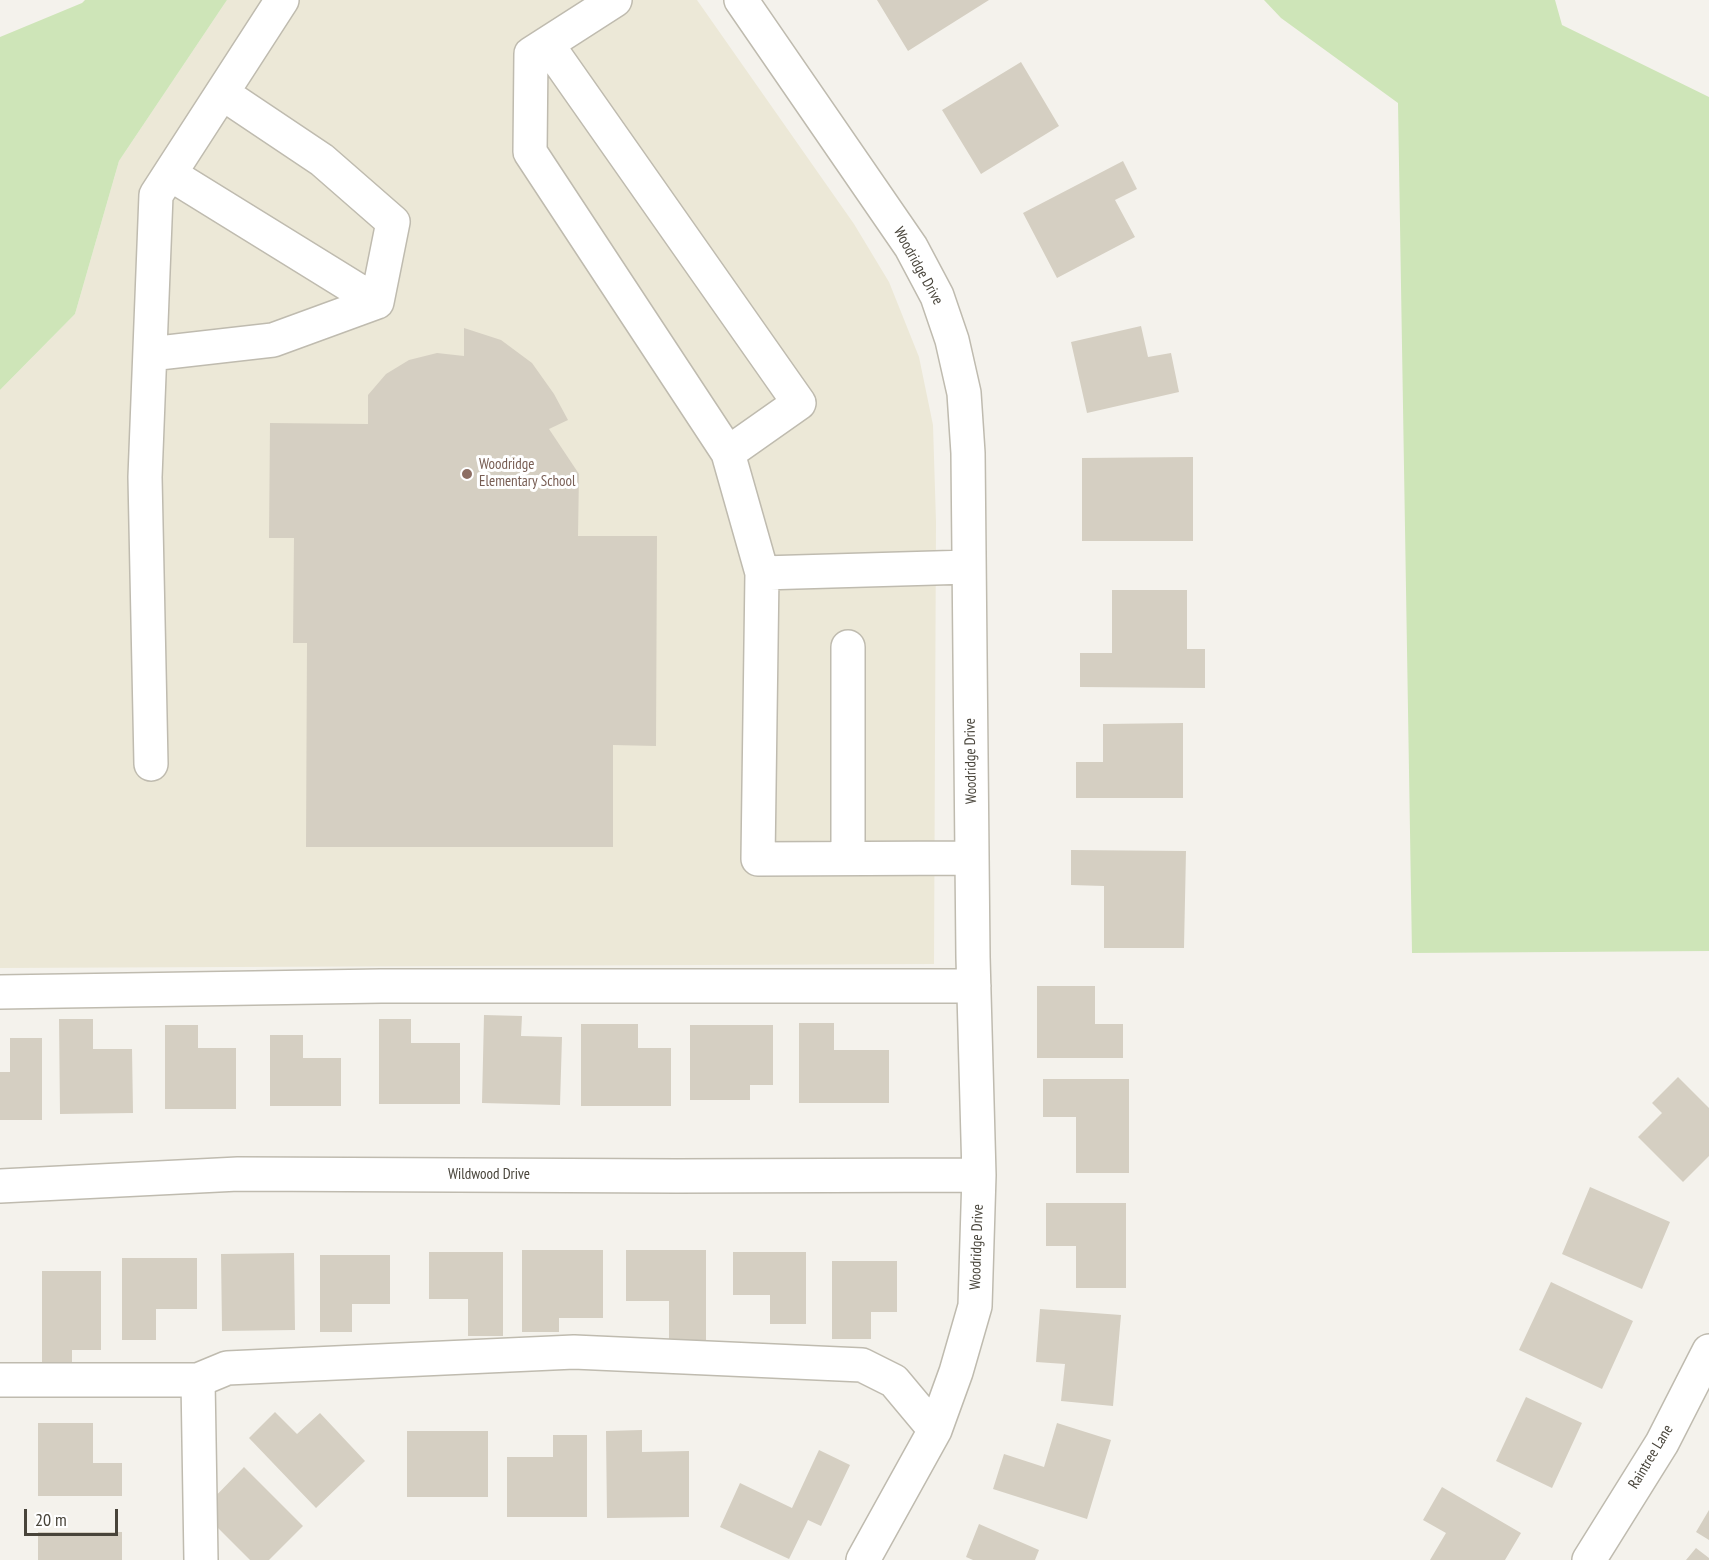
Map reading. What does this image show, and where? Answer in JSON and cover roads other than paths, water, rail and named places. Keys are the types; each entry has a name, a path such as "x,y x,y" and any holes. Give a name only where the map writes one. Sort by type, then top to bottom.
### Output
{"street":[{"path":"151,765 146,477 156,195 282,0"},
{"path":"615,0 531,54 530,152 728,453 762,573 758,859 972,858"},
{"name":"Woodridge Drive","path":"741,0 911,247 937,296 952,340 964,393 968,453 972,858 979,1175 975,1306 956,1372 935,1430 863,1560"},
{"path":"547,44 798,403 728,453"},
{"path":"222,93 322,160 393,222 377,303"},
{"path":"170,174 377,303"},
{"path":"150,354 273,340 377,303"},
{"path":"762,573 969,567"},
{"path":"848,647 848,858"},
{"path":"0,992 381,986 974,986"},
{"name":"Wildwood Drive","path":"0,1186 238,1174 979,1175"},
{"name":"Raintree Lane","path":"1588,1560 1662,1443 1709,1351"},
{"path":"0,1380 198,1380 227,1368 574,1352 862,1365 894,1381 935,1430"},
{"path":"198,1380 201,1560"}],"place":[{"name":"Woodridge Elementary School","path":"467,474"}]}
